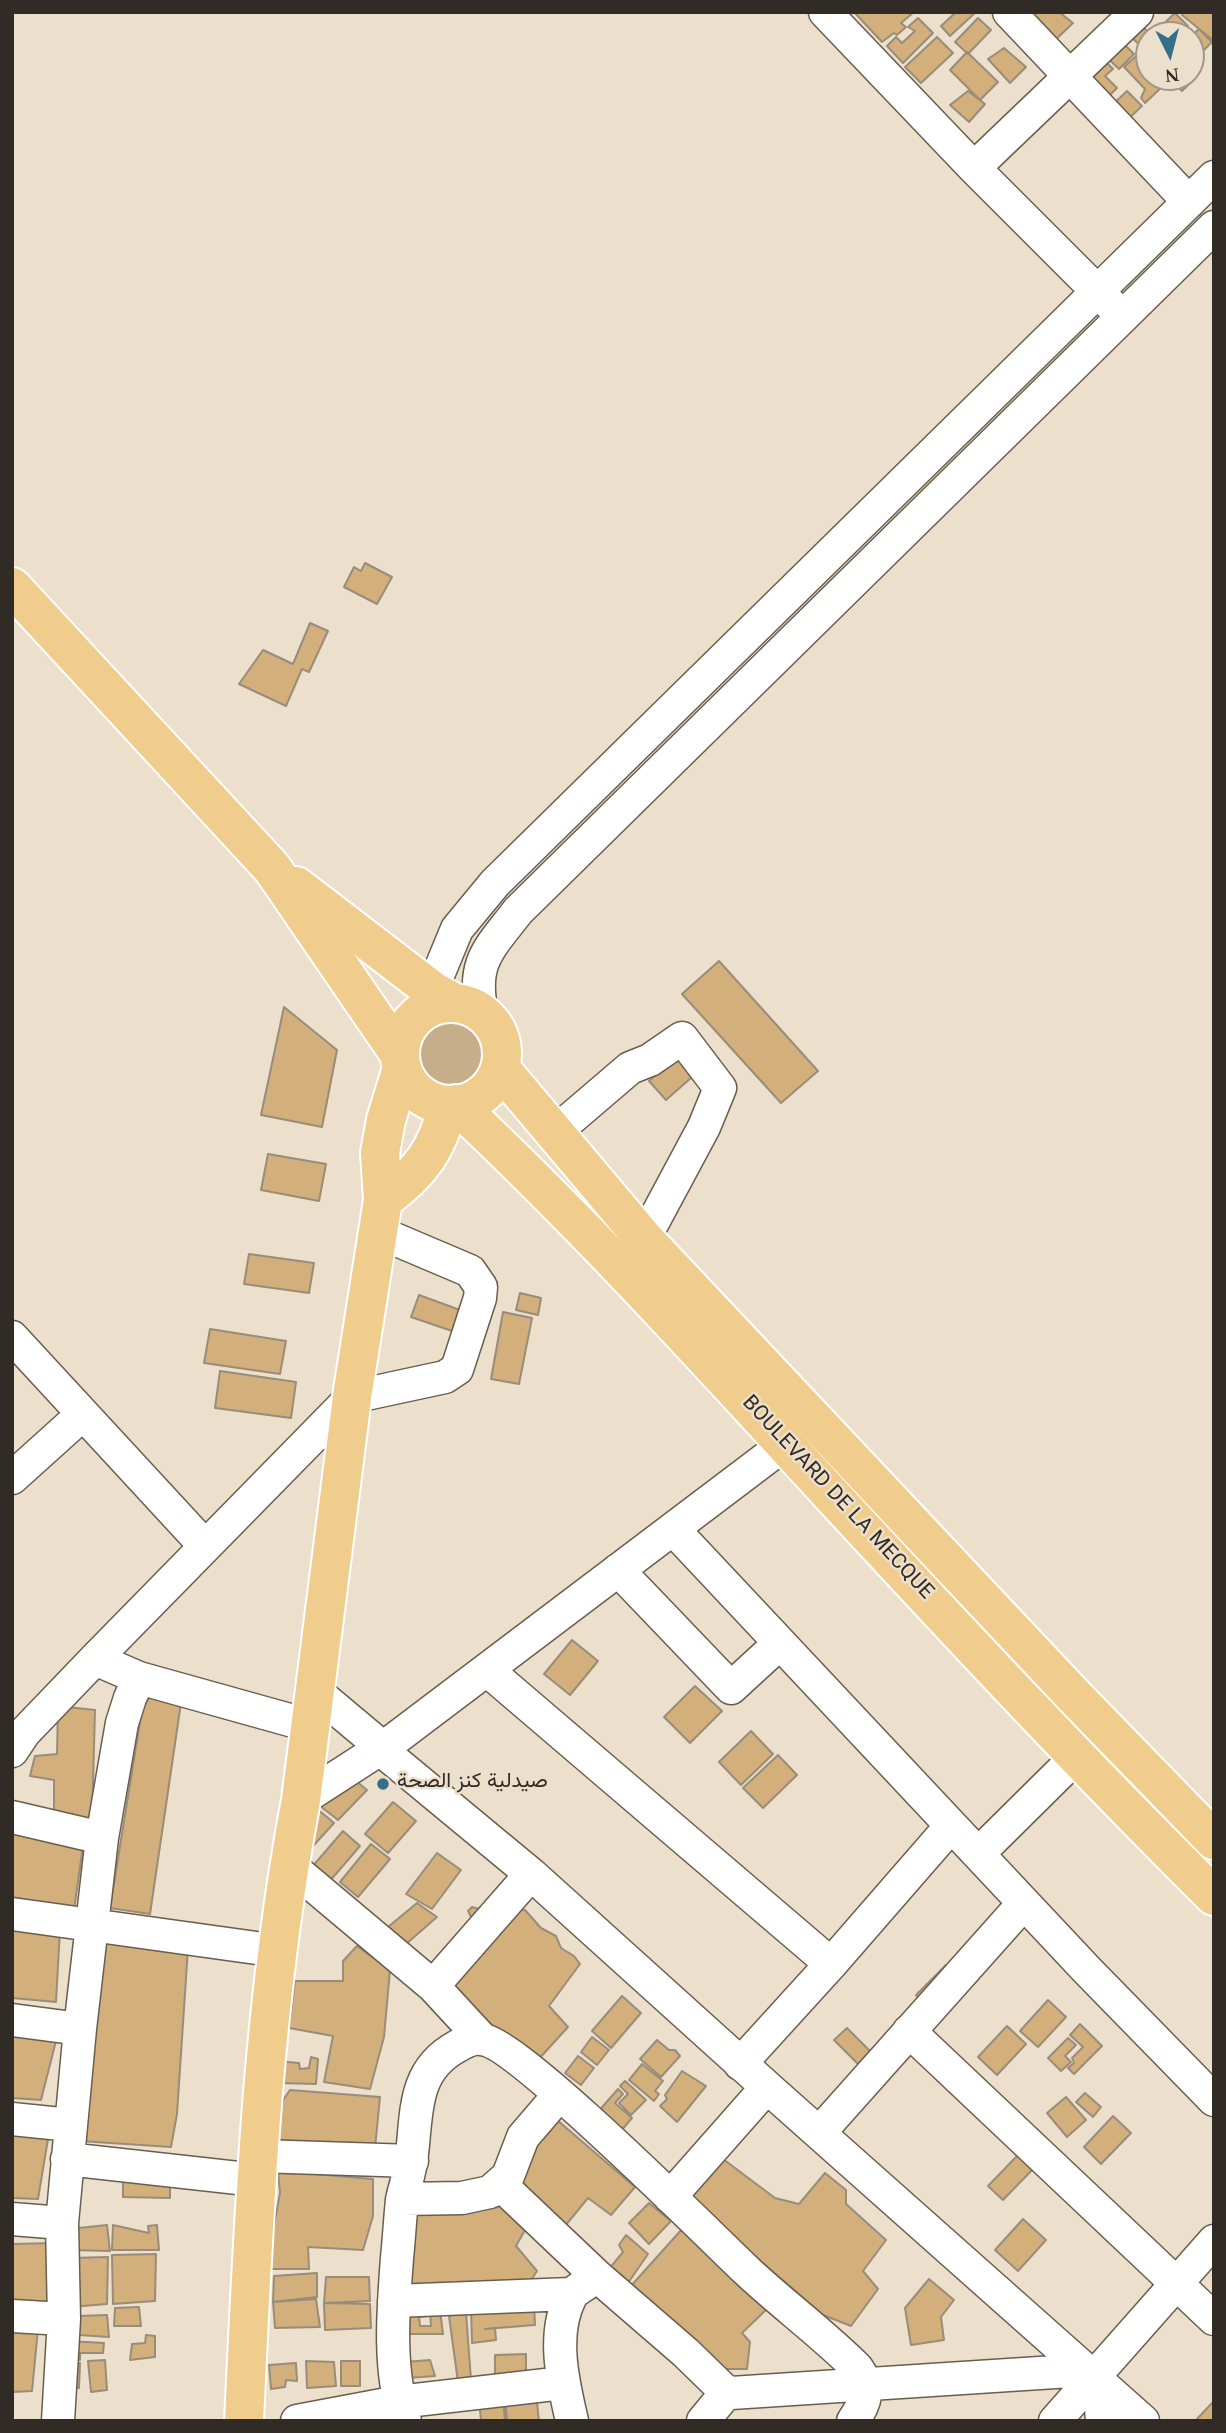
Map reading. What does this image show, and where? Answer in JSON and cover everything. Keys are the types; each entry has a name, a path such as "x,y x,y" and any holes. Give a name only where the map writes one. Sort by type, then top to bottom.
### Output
{"main road":[{"path":"12,587 271,868 448,1004 493,1024 502,1053 500,1068 493,1082 483,1093 470,1101 452,1105 430,1153 381,1216"},
{"name":"BOULEVARD DE LA MECQUE","path":"271,868 383,1028 408,1082 419,1094 433,1101 452,1105 525,1170 648,1296 1076,1756 1214,1896"},
{"path":"244,2421 257,2168 270,2004 301,1800 352,1397 381,1216 380,1153 403,1035 411,1022 448,1004"},
{"name":"BOULEVARD DE LA MECQUE","path":"500,1068 644,1239 1074,1696 1214,1840"}],"street":[{"path":"825,12 974,168 1123,316"},
{"path":"1009,12 1189,202"},
{"path":"974,168 1137,12"},
{"path":"1214,177 495,883 457,929 448,1004 478,992 479,971 490,947 518,911 1214,227"},
{"path":"554,1133 630,1068 650,1060 682,1038 720,1088 704,1127 644,1239"},
{"path":"12,1751 24,1733 95,1659 352,1397 445,1377 457,1369 480,1298 481,1286 470,1271 381,1216"},
{"path":"12,1337 205,1546"},
{"path":"12,1478 83,1414"},
{"path":"301,1800 381,1749 785,1444"},
{"path":"673,1529 951,1826 1214,2100"},
{"path":"618,1570 731,1688 780,1643"},
{"path":"95,1659 139,1678 313,1709 381,1749 531,1874 740,2064 1143,2421"},
{"path":"487,1670 831,1964"},
{"path":"58,2421 64,2319 62,2223 80,2029 102,1838 122,1723 139,1678"},
{"path":"978,1854 1076,1756"},
{"path":"12,1817 102,1838"},
{"path":"740,2064 951,1826"},
{"path":"289,1865 433,1986 482,2039 506,2050 601,2131 749,2272 846,2357 865,2378 866,2386 863,2408 853,2421"},
{"path":"433,1986 531,1874"},
{"path":"819,2133 1024,1903"},
{"path":"12,1914 278,1951"},
{"path":"12,2020 80,2029"},
{"path":"909,2031 1214,2319"},
{"path":"402,2411 393,2338 394,2301 402,2199 412,2161 419,2089 428,2073 444,2055 472,2039 482,2039"},
{"path":"670,2197 767,2087"},
{"path":"402,2199 480,2196 489,2192 508,2176 523,2137 559,2095"},
{"path":"12,2119 71,2125"},
{"path":"67,2159 257,2168 412,2161"},
{"path":"500,2184 597,2276 727,2392 1093,2376"},
{"path":"12,2219 62,2223"},
{"path":"1055,2421 1214,2241"},
{"path":"394,2301 571,2294 597,2276"},
{"path":"571,2294 561,2326 563,2383 572,2421"},
{"path":"12,2316 64,2319"},
{"path":"1093,2376 1102,2421"},
{"path":"297,2421 402,2411 563,2383"},
{"path":"702,2421 727,2392"}],"shaded area":[{"path":"448,1008 487,1028 495,1042 494,1058 486,1078 476,1088 464,1094 442,1094 427,1089 416,1079 411,1068 408,1047 413,1029 423,1018"}],"building":[{"path":"854,12 914,12 901,23 906,27 882,42"},
{"path":"956,12 976,12 950,36 941,26"},
{"path":"1059,12 1073,23 1050,45 1017,13"},
{"path":"1184,12 1214,12 1214,41 1205,34 1205,21 1189,21 1182,15"},
{"path":"1175,13 1183,21 1167,21"},
{"path":"918,18 933,33 903,63 887,46 896,37 902,43 915,31 908,27"},
{"path":"978,18 991,30 968,54 955,42"},
{"path":"1135,21 1135,41 1125,31"},
{"path":"1115,35 1134,54 1119,69 1100,51"},
{"path":"1205,35 1212,42 1205,49"},
{"path":"937,37 953,53 921,83 905,67"},
{"path":"1004,48 1026,67 1010,83 988,59"},
{"path":"967,52 998,82 980,100 950,70"},
{"path":"1099,55 1113,69 1105,76 1117,88 1101,104 1075,78"},
{"path":"1135,57 1135,79 1124,67"},
{"path":"968,91 985,104 969,122 950,105"},
{"path":"1127,91 1142,106 1124,123 1109,108"},
{"path":"1144,91 1158,91 1145,103 1141,98"},
{"path":"365,563 392,577 377,604 344,587 354,567 361,571"},
{"path":"310,623 328,631 309,672 302,669 286,706 239,684 263,650 293,664"},
{"path":"719,961 818,1071 781,1103 682,994"},
{"path":"284,1007 337,1050 322,1127 261,1115"},
{"path":"682,1051 700,1070 666,1100 649,1081"},
{"path":"268,1154 326,1164 319,1201 261,1190"},
{"path":"249,1254 314,1263 309,1293 244,1284"},
{"path":"520,1293 541,1298 538,1315 516,1310"},
{"path":"419,1295 460,1310 452,1331 411,1317"},
{"path":"503,1312 532,1318 519,1384 491,1379"},
{"path":"210,1329 286,1341 280,1374 204,1363"},
{"path":"220,1371 296,1382 291,1418 215,1408"},
{"path":"572,1640 598,1661 570,1695 544,1674"},
{"path":"695,1686 722,1711 690,1743 664,1717"},
{"path":"145,1691 182,1696 150,1914 110,1908"},
{"path":"58,1706 95,1710 92,1820 54,1814 54,1780 30,1776 35,1756 57,1754"},
{"path":"751,1731 773,1754 741,1785 719,1762"},
{"path":"778,1755 797,1775 763,1808 743,1788"},
{"path":"351,1777 367,1790 338,1820 310,1798"},
{"path":"309,1802 334,1823 304,1856"},
{"path":"393,1802 416,1821 388,1853 365,1834"},
{"path":"12,1831 84,1839 74,1910 12,1903"},
{"path":"343,1831 360,1846 329,1882 312,1867"},
{"path":"371,1844 390,1859 358,1897 340,1882"},
{"path":"437,1853 461,1870 432,1909 406,1894"},
{"path":"495,1892 507,1910 525,1910 541,1928 556,1936 561,1948 574,1956 580,1964 549,2006 568,2027 537,2061 440,1983 472,1919 468,1911 472,1907 479,1909"},
{"path":"417,1903 437,1917 405,1945 388,1927"},
{"path":"12,1925 60,1930 56,2002 12,1998"},
{"path":"104,1932 188,1948 177,2114 171,2147 80,2141"},
{"path":"357,1946 390,1970 384,2037 370,2089 324,2082 333,2036 289,2028 295,1981 343,1981 343,1961"},
{"path":"946,1965 956,1975 926,2005 916,1995"},
{"path":"622,1996 641,2013 611,2048 592,2031"},
{"path":"1048,2000 1066,2017 1038,2047 1020,2031"},
{"path":"1080,2024 1102,2046 1074,2074 1068,2068 1074,2063 1072,2058 1083,2047 1070,2035"},
{"path":"1007,2026 1026,2044 997,2075 978,2057"},
{"path":"12,2027 58,2033 41,2100 12,2098"},
{"path":"847,2028 873,2054 860,2066 834,2040"},
{"path":"592,2037 609,2050 597,2065 581,2052"},
{"path":"1068,2038 1076,2045 1065,2056 1071,2062 1061,2071 1048,2058"},
{"path":"657,2040 680,2056 661,2077 640,2059"},
{"path":"578,2056 594,2068 581,2085 565,2073"},
{"path":"311,2057 318,2059 316,2084 279,2083 277,2061 299,2063 300,2069 309,2068"},
{"path":"642,2064 663,2081 655,2091 659,2094 654,2101 629,2080"},
{"path":"682,2071 706,2086 677,2122 660,2106 667,2099 665,2095"},
{"path":"625,2081 646,2100 631,2115 619,2103 628,2094 620,2086"},
{"path":"618,2089 623,2094 615,2103 632,2118 620,2132 597,2113"},
{"path":"290,2090 380,2097 375,2148 279,2140 283,2100"},
{"path":"1085,2093 1101,2107 1093,2117 1076,2102"},
{"path":"1066,2097 1086,2120 1067,2137 1047,2113"},
{"path":"550,2114 635,2187 611,2215 588,2198 565,2226 511,2181"},
{"path":"1113,2116 1131,2133 1101,2164 1084,2147"},
{"path":"12,2128 49,2133 38,2199 12,2198"},
{"path":"703,2144 775,2198 799,2204 825,2173 846,2190 846,2204 886,2240 863,2271 878,2289 851,2326 823,2315 729,2234 672,2176"},
{"path":"1018,2155 1033,2169 1003,2200 988,2186"},
{"path":"278,2171 373,2179 373,2216 363,2250 308,2247 309,2269 266,2269 280,2193"},
{"path":"123,2172 170,2173 170,2198 123,2197"},
{"path":"649,2203 671,2221 649,2244 629,2223"},
{"path":"510,2204 529,2223 516,2246 537,2271 526,2288 408,2292 405,2212"},
{"path":"1023,2219 1046,2240 1018,2271 995,2250"},
{"path":"107,2225 110,2251 71,2250 69,2229"},
{"path":"113,2225 149,2233 148,2226 157,2225 159,2250 112,2250"},
{"path":"683,2228 769,2307 742,2333 750,2342 747,2369 724,2369 630,2287"},
{"path":"626,2235 648,2254 626,2286 609,2269 623,2252 619,2245"},
{"path":"55,2243 51,2307 12,2308 12,2244"},
{"path":"156,2254 155,2301 113,2304 112,2255"},
{"path":"108,2257 107,2304 71,2307 70,2258"},
{"path":"317,2273 317,2297 273,2302 274,2276"},
{"path":"326,2277 369,2277 370,2301 324,2303"},
{"path":"929,2279 954,2300 941,2317 944,2340 911,2345 905,2308"},
{"path":"316,2299 320,2327 275,2328 273,2302"},
{"path":"324,2303 370,2304 371,2328 325,2330"},
{"path":"534,2304 535,2325 495,2328 496,2340 472,2343 471,2307"},
{"path":"139,2307 141,2326 114,2326 115,2308"},
{"path":"426,2308 427,2316 419,2317 420,2326 431,2326 430,2311 440,2310 443,2334 409,2334 410,2315"},
{"path":"466,2312 471,2380 458,2382 449,2316"},
{"path":"107,2315 109,2337 79,2335 78,2316"},
{"path":"12,2324 38,2329 32,2391 12,2392"},
{"path":"146,2335 155,2336 155,2357 130,2360 132,2344 145,2343"},
{"path":"68,2341 104,2343 103,2353 80,2353 80,2360 70,2359"},
{"path":"526,2354 526,2378 495,2379 495,2355"},
{"path":"105,2360 107,2390 91,2392 88,2361"},
{"path":"430,2360 435,2376 408,2378 405,2362"},
{"path":"306,2361 334,2362 336,2386 307,2388"},
{"path":"341,2361 360,2361 360,2386 341,2386"},
{"path":"66,2362 80,2363 79,2388 66,2387"},
{"path":"296,2363 297,2381 286,2380 285,2387 271,2389 269,2365"},
{"path":"536,2393 539,2421 507,2421 505,2396"},
{"path":"503,2396 505,2421 481,2421 479,2398"},
{"path":"1214,2401 1214,2421 1195,2421"}],"place":[{"name":"صيدلية كنز الصحة","path":"383,1784"}]}
